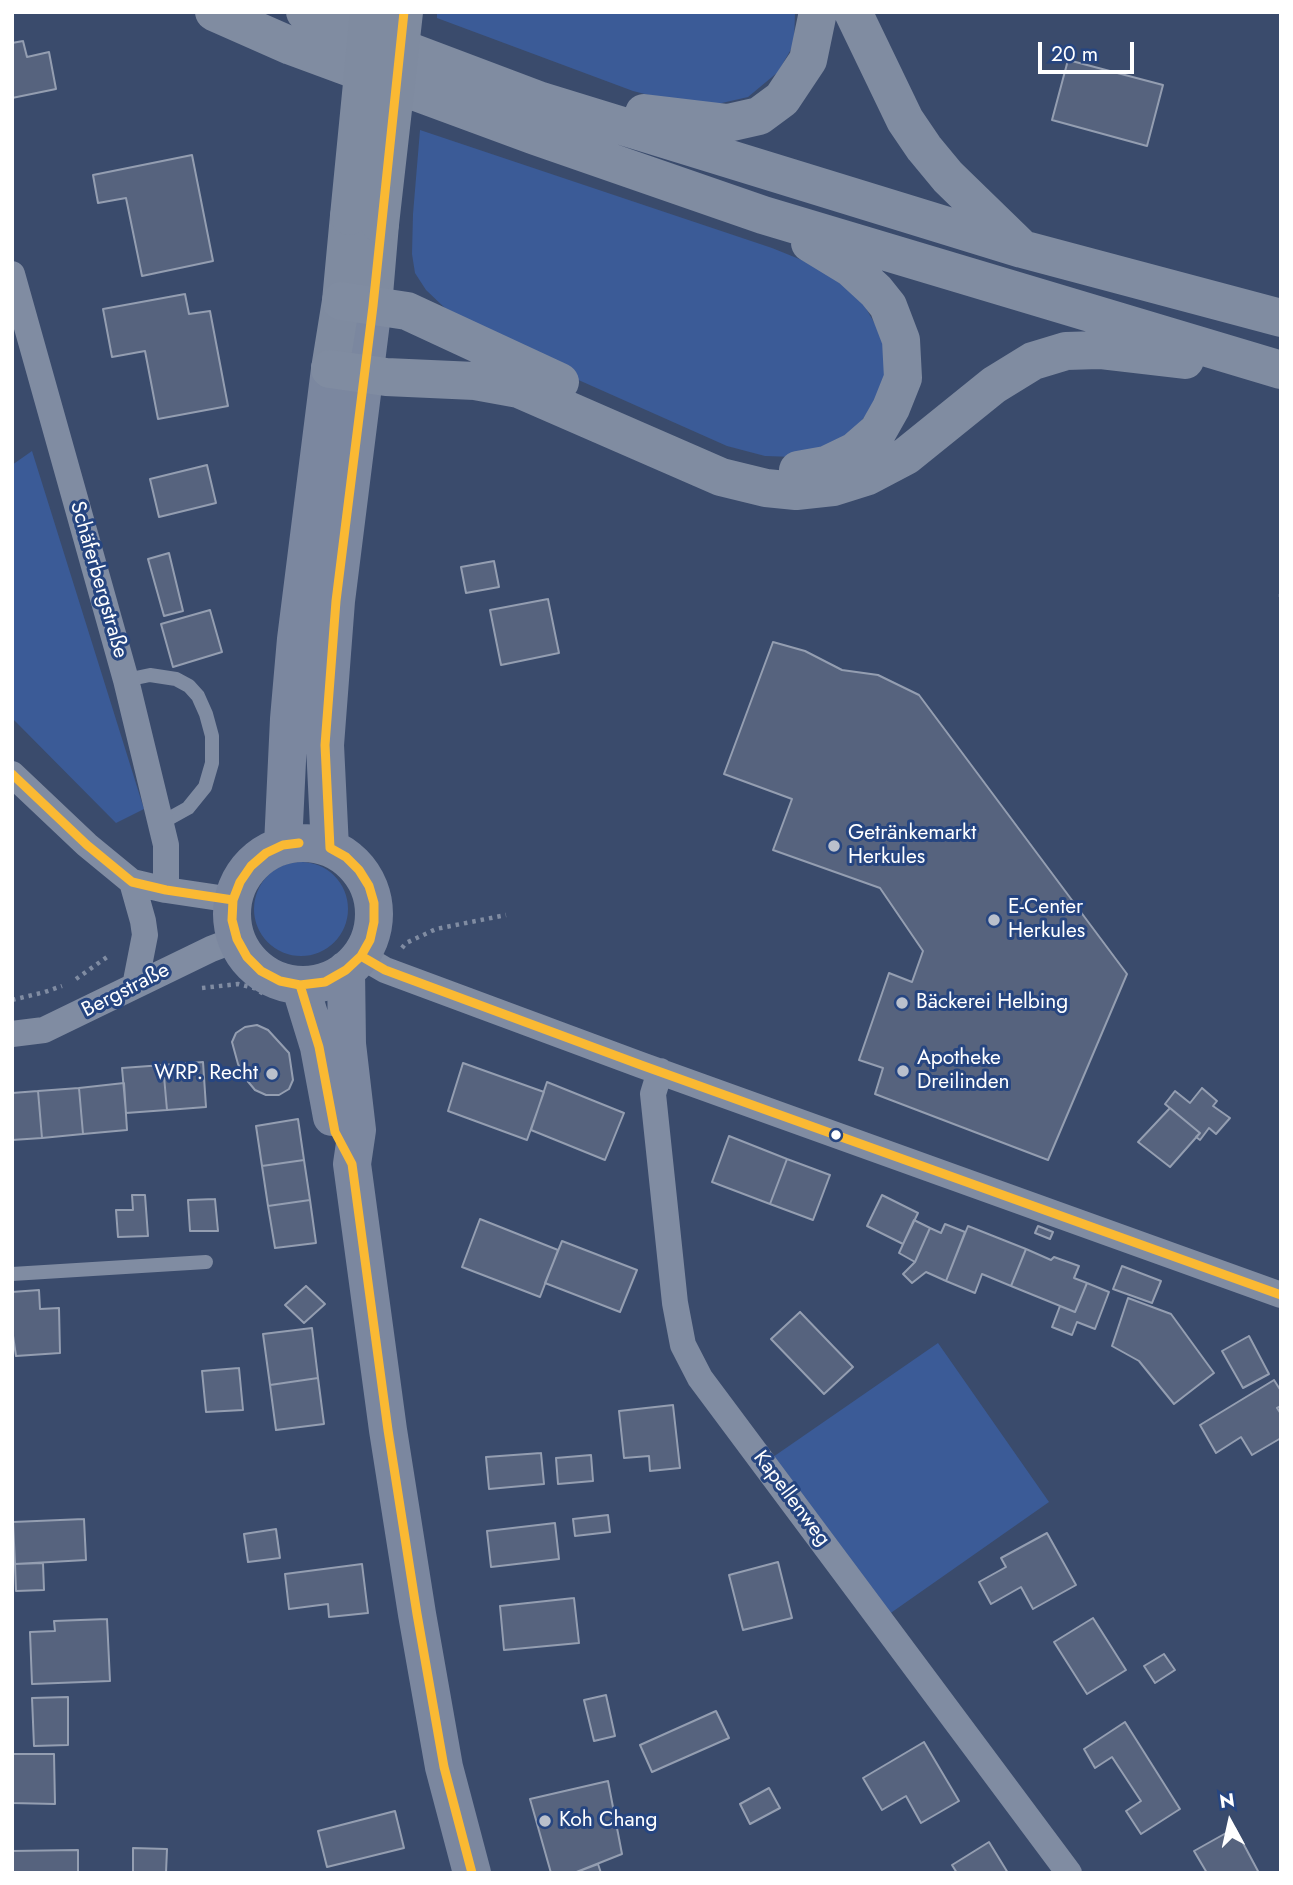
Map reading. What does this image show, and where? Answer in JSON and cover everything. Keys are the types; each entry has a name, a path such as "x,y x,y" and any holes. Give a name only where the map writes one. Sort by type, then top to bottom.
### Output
{"highway":[{"path":"214,12 304,51 763,215 1281,370"},
{"path":"305,12 541,100 1021,249 1281,318"},
{"path":"541,100 728,123 759,116 782,99 808,60 818,12"},
{"path":"853,12 905,120 924,148 948,177 1021,249"},
{"path":"357,303 407,311 727,460 764,469 795,471 826,465 855,451 878,431 891,408 902,378 901,340 888,306 867,283 850,268 763,215"},
{"path":"347,372 475,381 519,389 721,477 766,488 796,491 833,487 868,476 906,456 994,385 1033,362 1066,351 1099,350 1281,370"}],"main road":[{"path":"284,845 289,719 296,639 347,372 357,303 365,220 369,12"},
{"path":"365,220 404,12"},
{"path":"330,848 325,746 336,601 347,372"},
{"path":"364,966 325,982 300,985 280,981 261,971 247,957 237,939 232,920 233,900 240,882 251,866 266,853 284,845 299,843 330,848 346,857 359,870 369,886 374,903 374,922 348,1044 357,1130 352,1164 388,1430 417,1614 444,1766 472,1873"},
{"path":"300,985 319,1047 335,1132 352,1164"}],"street":[{"name":"Schäferbergstraße","path":"12,274 126,680 166,845 166,890"},
{"path":"12,774 87,845 132,882 233,900"},
{"path":"132,882 145,935 135,986"},
{"name":"Bergstraße","path":"12,1034 44,1030 237,939"},
{"path":"364,966 1281,1294"},
{"name":"Kapellenweg","path":"660,1071 653,1094 675,1303 683,1345 700,1378 1069,1873"}],"lane":[{"path":"126,680 150,675 176,679 189,685 198,696 212,736 212,763 205,787 188,808 161,823"},
{"path":"12,1275 206,1262"}],"path":[{"path":"364,966 436,929 506,915"},
{"path":"12,1000 66,984 87,973 107,957"}],"shaded area":[{"path":"437,12 795,12 794,44 778,72 748,97 700,108 633,91 437,18"},
{"path":"420,130 772,248 829,271 860,298 886,343 885,376 878,401 846,439 795,457 765,456 727,446 565,374 446,309 426,290 415,273 412,254"},
{"path":"32,451 144,809 116,823 12,718 12,465"},
{"path":"301,862 319,866 334,876 344,891 348,909 344,927 334,942 319,952 301,956 283,952 268,942 258,927 254,909 258,891 268,876 283,866"},
{"path":"938,1343 1049,1502 885,1617 773,1457"}],"building":[{"path":"23,41 27,57 49,52 56,89 12,98 12,43"},
{"path":"1068,60 1163,85 1147,146 1052,120"},
{"path":"192,155 213,261 142,276 126,198 98,203 93,175"},
{"path":"185,294 189,314 210,311 228,406 158,419 145,351 112,357 103,309"},
{"path":"207,465 216,503 159,517 150,479"},
{"path":"169,553 183,611 164,616 148,559"},
{"path":"494,561 499,587 466,593 461,567"},
{"path":"548,599 559,653 501,665 490,610"},
{"path":"210,610 222,652 173,667 161,624"},
{"name":"E-Center Herkules","path":"773,642 805,651 842,670 878,675 919,695 1127,974 1048,1160 875,1094 883,1068 859,1060 889,973 912,982 923,951 880,888 773,850 792,799 724,774"},
{"path":"257,1025 268,1030 289,1053 293,1080 289,1089 279,1095 266,1095 255,1090 238,1064 232,1042 236,1033 245,1027"},
{"path":"203,1062 206,1107 167,1110 163,1065"},
{"path":"463,1063 544,1092 527,1140 448,1111"},
{"path":"163,1065 167,1110 126,1113 122,1068"},
{"path":"547,1082 624,1113 605,1160 531,1130"},
{"path":"124,1083 127,1130 83,1134 79,1088"},
{"path":"79,1088 83,1134 42,1138 38,1091"},
{"path":"1202,1088 1217,1101 1213,1106 1230,1118 1216,1134 1209,1128 1200,1140 1196,1137 1200,1133 1165,1104 1175,1091 1190,1103"},
{"path":"38,1091 42,1138 12,1140 12,1093"},
{"path":"1170,1108 1200,1133 1170,1167 1138,1142"},
{"path":"298,1119 304,1160 262,1166 256,1126"},
{"path":"729,1136 787,1159 770,1204 712,1182"},
{"path":"787,1159 830,1175 813,1220 770,1204"},
{"path":"304,1160 310,1200 268,1206 262,1166"},
{"path":"132,1195 145,1195 148,1236 118,1237 116,1210 133,1210"},
{"path":"882,1195 918,1213 903,1244 867,1226"},
{"path":"215,1199 218,1231 190,1231 188,1200"},
{"path":"310,1200 316,1243 275,1248 268,1206"},
{"path":"480,1219 558,1250 540,1297 462,1267"},
{"path":"914,1220 930,1228 915,1262 899,1253"},
{"path":"945,1224 965,1232 946,1281 926,1272 912,1283 903,1274 915,1262 930,1228 941,1233"},
{"path":"968,1226 1026,1249 1011,1286 982,1274 975,1293 946,1281"},
{"path":"1038,1226 1053,1232 1050,1239 1035,1233"},
{"path":"562,1241 637,1270 620,1312 545,1283"},
{"path":"1026,1249 1051,1260 1054,1257 1079,1266 1074,1278 1087,1283 1075,1312 1011,1286"},
{"path":"1122,1266 1161,1281 1152,1303 1113,1289"},
{"path":"1087,1283 1109,1292 1095,1329 1077,1322 1072,1335 1052,1327 1060,1306 1075,1312"},
{"path":"306,1286 325,1304 304,1323 285,1305"},
{"path":"39,1290 40,1309 59,1308 60,1353 16,1356 12,1329 12,1292"},
{"path":"1128,1298 1171,1314 1214,1373 1174,1404 1139,1361 1112,1346"},
{"path":"800,1312 853,1367 824,1394 771,1339"},
{"path":"312,1328 318,1378 270,1385 263,1334"},
{"path":"1249,1336 1269,1374 1243,1388 1222,1351"},
{"path":"239,1368 243,1410 206,1412 202,1371"},
{"path":"318,1378 324,1424 276,1430 270,1385"},
{"path":"1274,1380 1281,1391 1281,1406 1277,1408 1281,1414 1281,1438 1252,1455 1241,1437 1216,1453 1200,1425"},
{"path":"673,1405 680,1468 650,1471 649,1456 624,1458 619,1411"},
{"path":"541,1453 544,1484 489,1489 486,1457"},
{"path":"591,1455 593,1481 558,1484 556,1458"},
{"path":"608,1515 610,1532 575,1536 573,1519"},
{"path":"84,1519 86,1560 15,1564 13,1522"},
{"path":"555,1523 559,1559 491,1567 487,1531"},
{"path":"276,1529 280,1558 248,1562 244,1534"},
{"path":"1047,1533 1076,1585 1033,1609 1021,1587 991,1604 979,1582 1006,1567 1001,1558"},
{"path":"778,1562 792,1618 743,1630 729,1575"},
{"path":"43,1563 44,1590 16,1591 15,1564"},
{"path":"362,1564 368,1613 329,1617 328,1604 289,1609 285,1574"},
{"path":"574,1598 579,1643 504,1650 500,1606"},
{"path":"1093,1618 1126,1670 1087,1694 1054,1642"},
{"path":"107,1619 110,1681 32,1684 30,1632 55,1631 54,1621"},
{"path":"1164,1654 1175,1670 1155,1683 1144,1666"},
{"path":"606,1695 615,1736 594,1741 584,1700"},
{"path":"68,1697 68,1745 34,1746 32,1698"},
{"path":"716,1711 729,1738 652,1772 640,1745"},
{"path":"1125,1722 1180,1809 1141,1834 1126,1811 1141,1801 1112,1757 1095,1768 1084,1749"},
{"path":"924,1742 959,1801 921,1823 906,1796 882,1810 863,1778"},
{"path":"12,1754 54,1754 55,1804 12,1803"},
{"path":"608,1781 622,1854 574,1873 551,1873 530,1799"},
{"path":"769,1788 780,1808 750,1824 740,1804"},
{"path":"395,1811 404,1848 327,1867 318,1831"},
{"path":"1235,1828 1259,1873 1207,1873 1194,1851"},
{"path":"989,1842 1008,1873 957,1873 952,1865"},
{"path":"133,1848 167,1849 166,1873 133,1873"},
{"path":"78,1850 78,1873 12,1873 12,1851"},
{"path":"598,1864 601,1873 574,1873"}],"transit line":[{"path":"330,848 325,745 336,601 373,306 404,12"},
{"path":"12,774 87,845 132,882 233,900"},
{"path":"299,843 283,845 266,853 251,866 240,882 233,900 232,920 237,939 247,957 261,971 280,981 300,985 325,982 346,970 361,956 370,940 374,922 374,903 369,886 359,870 346,857 330,848"},
{"path":"361,956 385,970 641,1065 1281,1295"},
{"path":"300,985 319,1047 335,1132 352,1164 388,1430 417,1614 444,1767 472,1873"}],"place":[{"name":"Getränkemarkt Herkules","path":"834,846"},
{"name":"E-Center Herkules","path":"994,920"},
{"name":"Bäckerei Helbing","path":"902,1003"},
{"name":"Apotheke Dreilinden","path":"903,1071"},
{"name":"WRP. Recht","path":"272,1074"},
{"name":"Koh Chang","path":"545,1821"}]}
